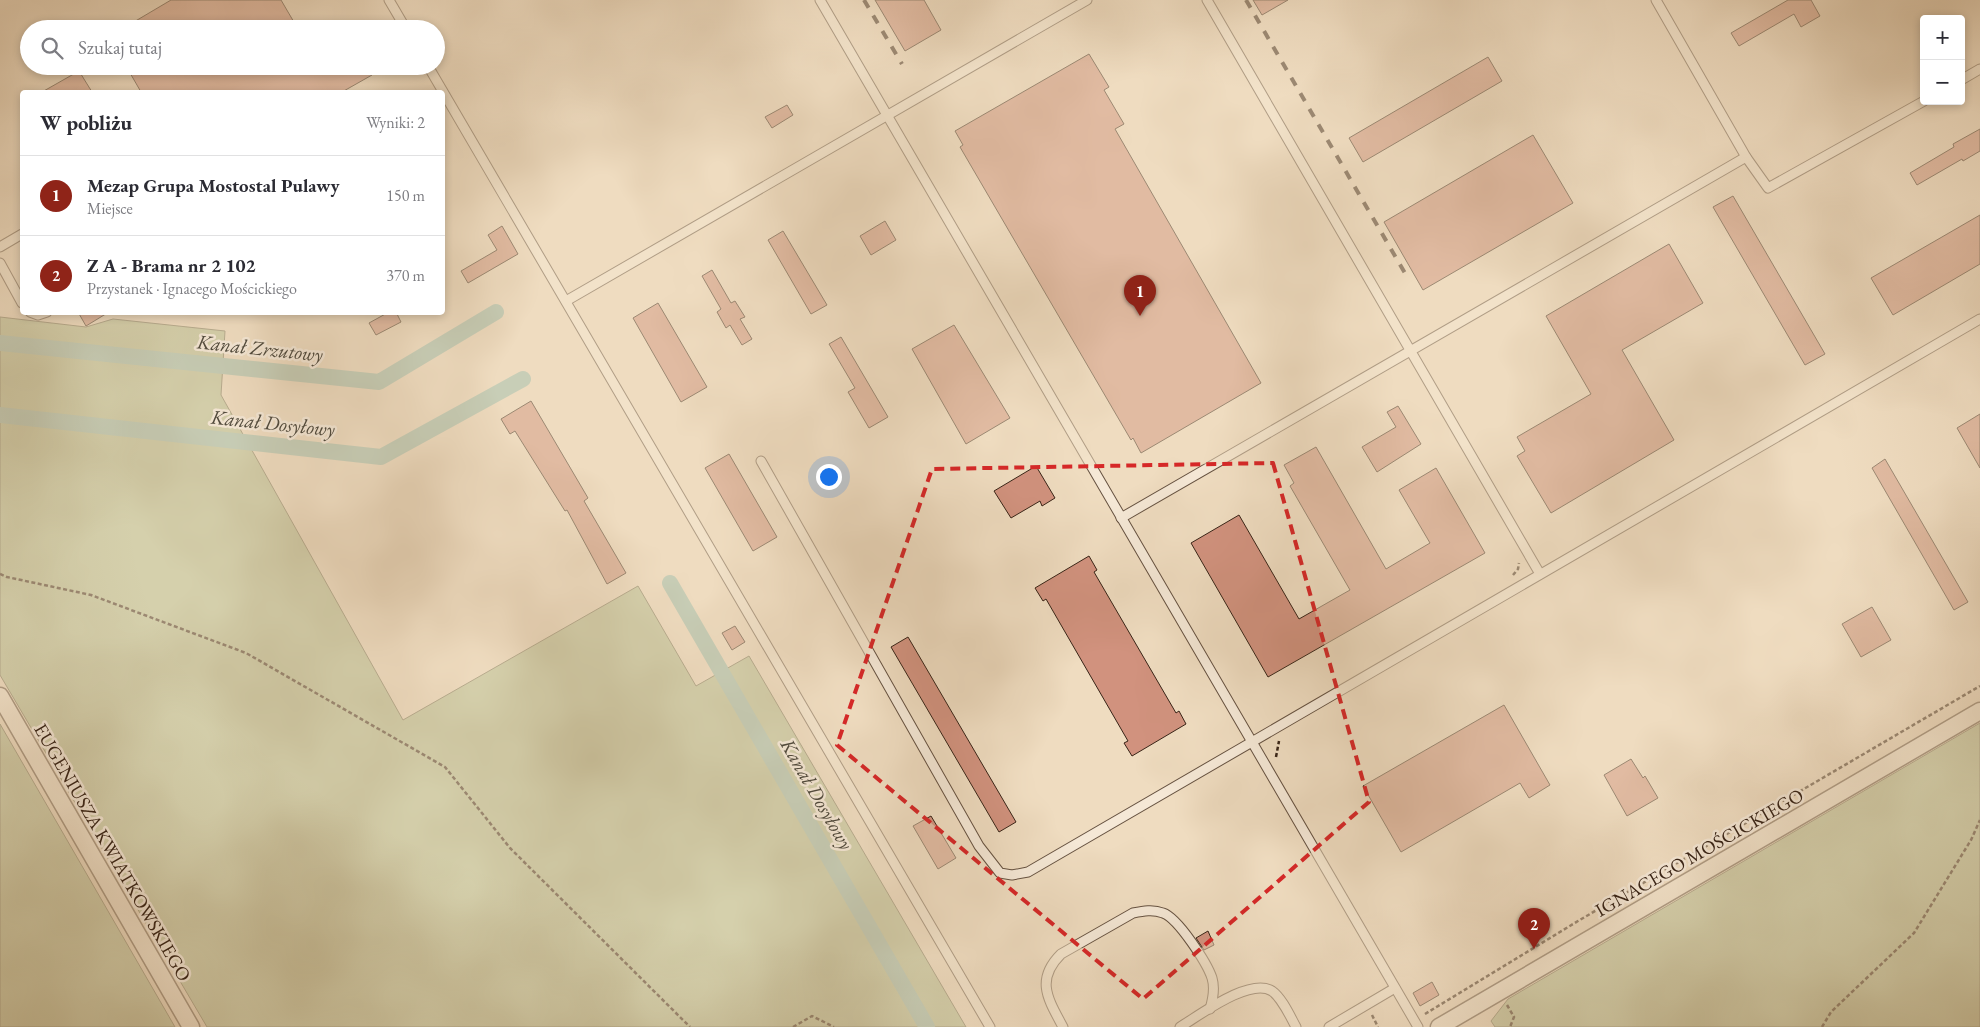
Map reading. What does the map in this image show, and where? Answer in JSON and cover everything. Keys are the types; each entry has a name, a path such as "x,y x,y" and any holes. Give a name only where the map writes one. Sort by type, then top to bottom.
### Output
{"street":[{"name":"EUGENIUSZA KWIATKOWSKIEGO","path":"0,696 191,1027"},
{"name":"IGNACEGO MOŚCICKIEGO","path":"1439,1027 1459,1021 1980,711"}],"lane":[{"path":"389,0 401,20"},
{"path":"820,0 1416,1024"},
{"path":"566,302 1087,0"},
{"path":"1207,0 1540,574"},
{"path":"1656,0 1746,157 1768,188 1920,103"},
{"path":"1965,78 1980,69"},
{"path":"433,75 442,90"},
{"path":"445,95 990,1027"},
{"path":"1121,518 1746,157"},
{"path":"0,247 20,235"},
{"path":"0,263 20,299"},
{"path":"760,462 979,846 1000,873 1012,875 1028,872 1980,319"},
{"path":"1063,1027 1048,999 1045,988 1051,964 1061,954 1132,913 1140,911 1152,910 1165,913 1176,920 1211,976 1213,987 1210,1009"},
{"path":"1180,1027 1236,994 1258,988 1272,992 1296,1027"},
{"path":"1329,1027 1394,988"}],"path":[{"path":"0,574 7,578 91,595 246,653 445,767 510,848 690,1027"},
{"path":"1416,1024 1578,921 1980,686"},
{"path":"1822,1027 1831,1012 1914,934 1966,848 1980,820"},
{"path":"1503,998 1514,1017 1510,1027"},
{"path":"793,1027 812,1016 834,1027"}],"highlighted area":[{"path":"1273,463 1369,802 1143,999 837,745 932,469"}],"green space":[{"path":"0,317 86,327 113,319 225,331 221,395 403,720 638,586 696,686 749,656 966,1027 207,1027 0,675"},
{"path":"1980,723 1980,1027 1495,1027 1491,1021 1508,999"},
{"path":"0,724 175,1027 0,1027"}],"building":[{"path":"171,0 281,0 293,20 137,20"},
{"path":"875,0 924,0 941,30 905,51"},
{"path":"1253,0 1288,0 1262,15"},
{"path":"1788,0 1811,0 1820,16 1801,27 1794,14 1739,46 1731,33"},
{"path":"1089,54 1109,87 1104,90 1124,124 1115,129 1261,383 1141,453 1133,438 1131,440 960,147 963,145 955,131"},
{"path":"1488,57 1502,81 1363,162 1349,138"},
{"path":"72,75 81,75 91,90 46,90"},
{"path":"131,75 372,75 346,90 140,90"},
{"path":"787,105 793,115 772,128 765,117"},
{"path":"1980,129 1980,151 1963,161 1962,159 1917,185 1910,173 1954,147 1953,144"},
{"path":"1533,135 1573,203 1423,290 1384,222"},
{"path":"1733,196 1825,354 1805,365 1713,207"},
{"path":"1980,215 1980,264 1893,315 1871,278"},
{"path":"885,221 896,240 871,255 860,236"},
{"path":"502,226 518,254 468,283 461,271 497,250 488,235"},
{"path":"783,231 827,305 811,314 768,240"},
{"path":"1669,244 1703,303 1622,350 1674,440 1551,513 1517,456 1525,451 1517,437 1591,394 1546,316"},
{"path":"712,270 731,303 735,301 745,317 740,319 752,339 742,345 730,325 726,328 717,312 721,309 702,276"},
{"path":"658,303 707,387 681,402 633,318"},
{"path":"80,315 104,315 86,326"},
{"path":"384,315 398,315 401,322 376,335 369,323"},
{"path":"954,325 1010,418 966,444 912,349"},
{"path":"841,337 888,417 869,428 848,392 855,388 829,344"},
{"path":"531,401 588,498 584,501 626,573 607,584 567,510 565,511 515,431 510,434 501,419"},
{"path":"1398,406 1421,444 1377,472 1362,447 1396,427 1387,412"},
{"path":"1980,414 1980,468 1957,428"},
{"path":"1316,447 1386,569 1430,543 1399,490 1436,468 1485,553 1268,677 1191,543 1239,515 1299,619 1350,590 1290,486 1294,483 1284,465"},
{"path":"729,454 777,537 753,551 705,468"},
{"path":"1885,459 1968,602 1954,610 1872,468"},
{"path":"1036,466 1055,498 1042,506 1040,501 1011,518 994,491"},
{"path":"1089,556 1097,570 1094,572 1176,713 1179,711 1186,724 1132,756 1124,743 1128,741 1046,599 1043,601 1035,588"},
{"path":"1872,607 1891,640 1861,657 1842,624"},
{"path":"735,626 745,642 732,650 722,633"},
{"path":"908,637 1016,822 999,832 891,647"},
{"path":"1504,705 1550,785 1529,798 1520,783 1401,852 1363,786"},
{"path":"1631,759 1643,778 1645,776 1658,798 1627,816 1604,775"},
{"path":"931,816 956,858 938,869 913,826"},
{"path":"1208,931 1214,945 1204,950 1196,938"},
{"path":"1432,982 1439,995 1420,1006 1413,993"}],"waterway":[{"name":"Kanał Zrzutowy","path":"0,343 379,382 496,312"},
{"name":"Kanał Dosyłowy","path":"0,415 381,457 523,379"},
{"name":"Kanał Dosyłowy","path":"670,583 927,1027"}],"railway":[{"path":"864,0 902,64"},
{"path":"1246,0 1409,280"}],"place":[{"name":"Mezap Grupa Mostostal Pulawy","path":"1140,316"},
{"name":"Z A - Brama nr 2 102","path":"1534,949"}]}
